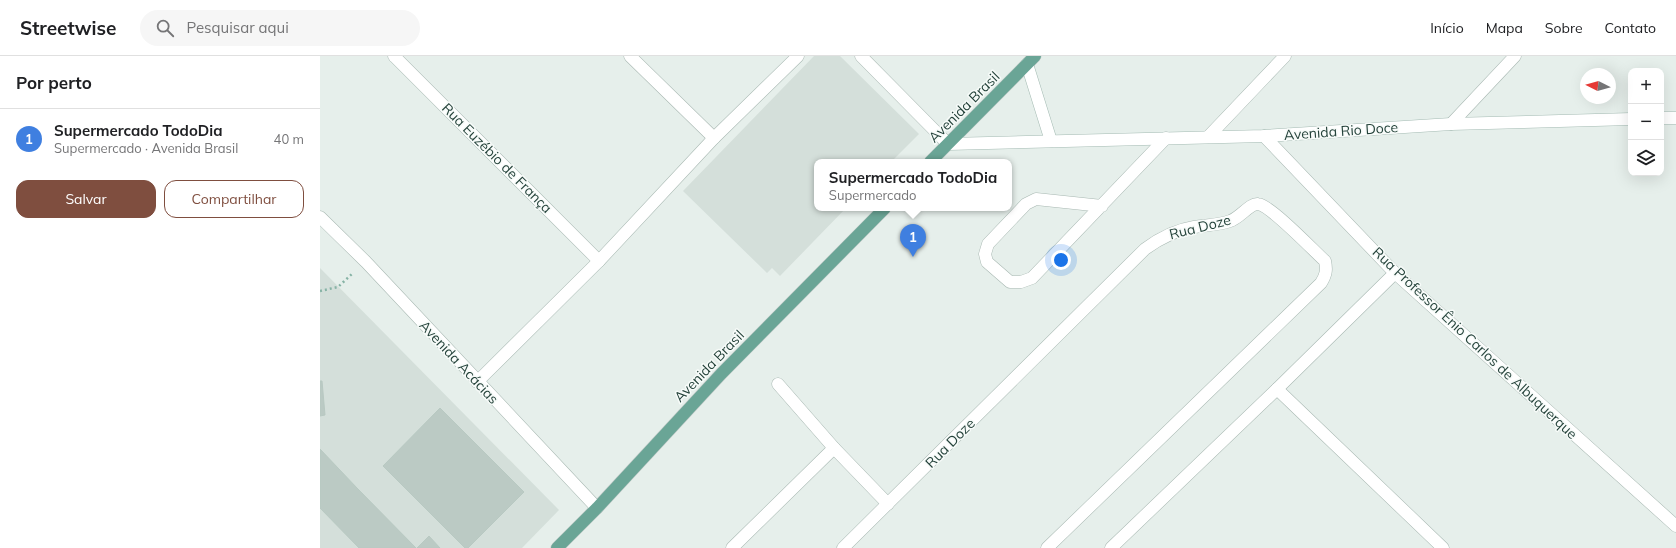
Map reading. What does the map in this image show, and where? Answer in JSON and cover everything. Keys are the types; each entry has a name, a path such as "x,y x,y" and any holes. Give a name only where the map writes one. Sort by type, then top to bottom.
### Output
{"main road":[{"name":"Avenida Brasil","path":"933,159 1031,60"},
{"name":"Avenida Brasil","path":"557,548 597,508 721,374 882,211"}],"street":[{"name":"Rua Euzébio de França","path":"394,56 599,261"},
{"path":"630,56 714,138"},
{"path":"477,382 599,261 714,138 798,56"},
{"path":"861,56 948,144"},
{"path":"1208,136 1285,56"},
{"path":"1451,124 1515,56"},
{"path":"1031,60 1051,142"},
{"path":"1664,118 1676,118"},
{"name":"Avenida Rio Doce","path":"948,144 1208,136 1264,136 1451,124 1628,119"},
{"name":"Rua Professor Ênio Carlos de Albuquerque","path":"1264,136 1395,273 1676,526"},
{"path":"1102,206 1036,199 1026,204 988,244 985,254 987,262 1010,282 1021,282 1032,278 1102,206 1166,138"},
{"name":"Rua Doze","path":"843,548 1145,249 1164,236 1179,230 1232,220 1240,216 1252,204 1258,204 1270,209 1325,262 1327,268 1326,275 1321,283 1047,548"},
{"name":"Avenida Acácias","path":"320,217 366,262 477,382 597,508"},
{"path":"1111,548 1277,390 1395,273"},
{"path":"778,384 834,448 888,504"},
{"path":"1277,390 1443,548"},
{"path":"732,548 834,448"}],"path":[{"path":"320,291 338,287 366,262"}],"shaded area":[{"path":"814,56 840,56 919,134 894,159 814,159 814,211 843,211 780,276 772,268 767,273 683,191"},
{"path":"320,268 559,510 522,548 320,548"}],"building":[{"path":"320,381 322,381 325,415 320,416"},
{"path":"440,408 524,492 468,548 465,548 383,466"},
{"path":"320,449 416,548 359,548 320,508"},
{"path":"429,536 440,548 417,548"}],"place":[{"name":"Supermercado TodoDia","path":"913,257"}]}
